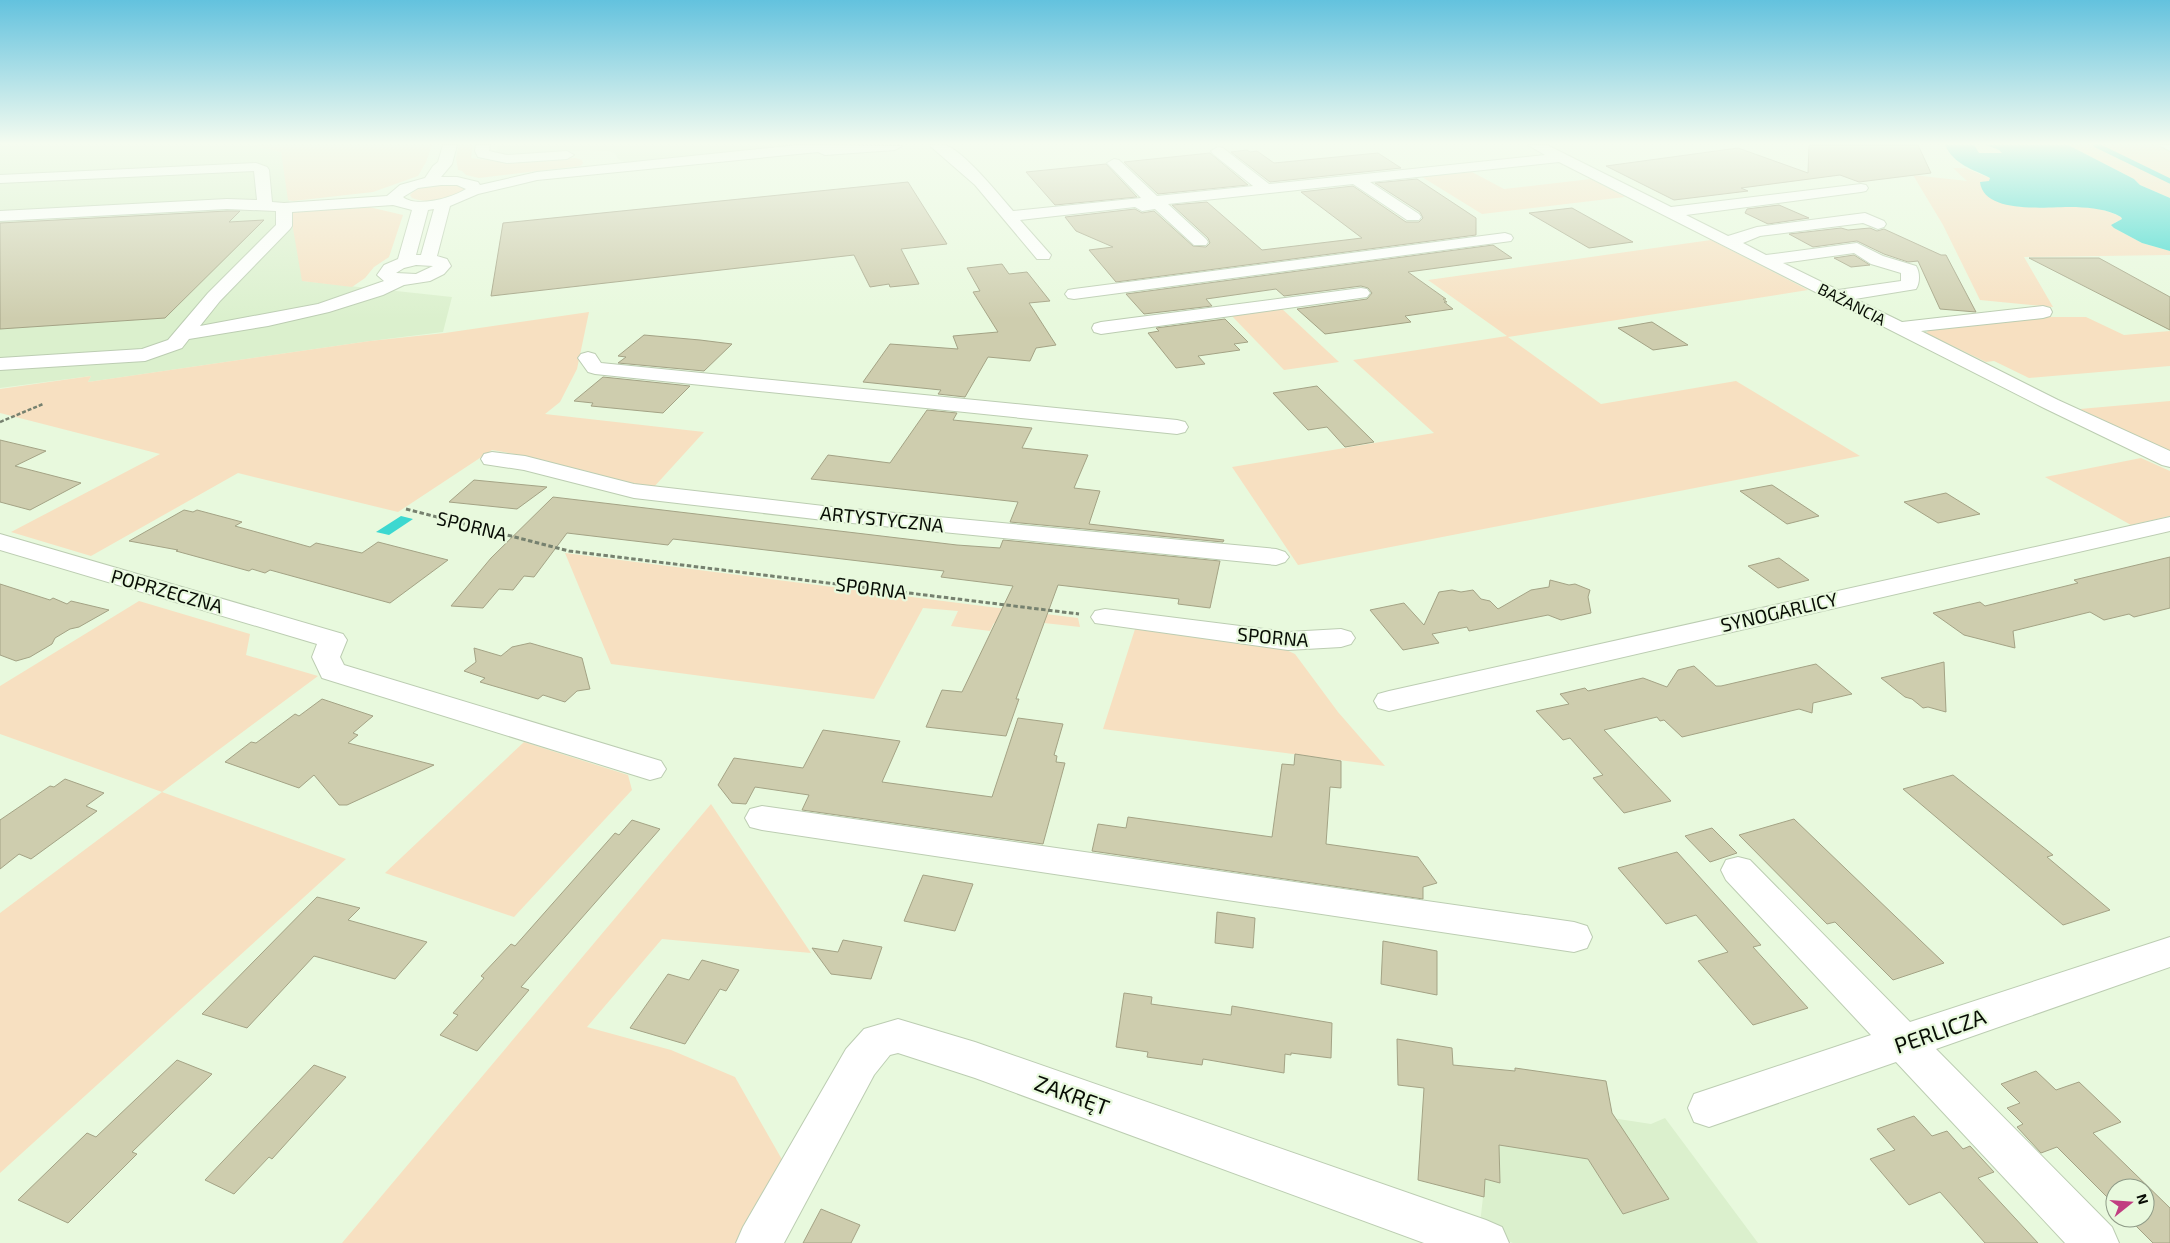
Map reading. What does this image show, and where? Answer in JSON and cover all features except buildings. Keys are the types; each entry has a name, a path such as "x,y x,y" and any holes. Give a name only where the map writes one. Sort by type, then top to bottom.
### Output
{"street":[{"path":"0,216 209,205 265,205 284,208 338,203"},
{"path":"403,203 421,206 443,203 442,265"},
{"path":"998,203 1043,255"},
{"path":"1011,218 1128,203"},
{"path":"1392,203 1413,217"},
{"name":"BAŻANCIA","path":"1652,203 2051,404 2170,460"},
{"path":"1670,212 1742,203"},
{"path":"1011,218 1159,204 1200,242"},
{"path":"406,262 421,206"},
{"path":"0,364 145,355 175,344 214,297 284,226 284,208"},
{"path":"1726,241 1746,237 1757,232 1865,218 1878,224"},
{"path":"1746,237 1786,257"},
{"path":"1074,294 1506,238"},
{"path":"1764,260 1857,248 1876,260 1910,270 1910,285 1836,296"},
{"path":"406,262 442,265 425,277 395,278 386,273 388,270 406,262"},
{"path":"185,334 286,317 374,293 395,278"},
{"path":"1102,328 1361,293"},
{"path":"1900,328 2043,312"},
{"path":"588,358 595,368 1176,427"},
{"name":"ARTYSTYCZNA","path":"492,459 526,463 634,491 832,514 1276,557"},
{"name":"SYNOGARLICY","path":"1389,701 2170,524"},
{"name":"POPRZECZNA","path":"0,542 333,640 326,657 332,671 650,769"},
{"name":"SPORNA","path":"1105,617 1288,641 1341,638"},
{"path":"762,818 1574,938"},
{"path":"1738,870 2096,1243"},
{"name":"PERLICZA","path":"1709,1108 2170,952"},
{"name":"ZAKRĘT","path":"759,1243 860,1062 878,1041 898,1036 975,1060 1486,1243"}],"path":[{"path":"0,422 43,404"},
{"name":"SPORNA","path":"406,509 569,551 1105,617"}],"shaded area":[{"path":"0,203 290,203 303,281 452,297 443,332 88,382 91,376 0,388"},
{"path":"1464,203 1574,203 1482,214"},
{"path":"1930,203 2015,203 2019,207 2084,207 2109,212 2121,217 2122,220 2115,222 2114,228 2142,243 2170,251 2170,255 2024,257 2053,307 1980,300 1943,225"},
{"path":"369,207 403,215 389,257 374,267 365,278 352,287 302,281 290,211"},
{"path":"1711,240 1808,290 1508,337 1601,404 1736,381 1860,456 1298,565 1232,467 1434,433 1353,360 1507,336 1428,280"},
{"path":"1280,307 1339,362 1284,370 1229,313"},
{"path":"589,312 577,369 560,402 545,414 704,432 653,488 533,458 492,450 398,512 238,473 91,556 11,532 160,454 0,413 0,389 91,376 88,382 370,341 445,333"},
{"path":"2037,317 2086,317 2124,335 2170,331 2170,366 2029,378 1994,361 1986,362 1926,333 1930,329"},
{"path":"2170,401 2170,452 2080,409"},
{"path":"2141,458 2170,471 2170,516 2131,525 2045,477"},
{"path":"565,553 1078,618 1080,627 1044,623 1043,627 1001,621 994,623 990,631 951,626 958,611 923,608 874,699 611,664"},
{"path":"139,601 250,634 246,655 318,676 162,792 0,734 0,686"},
{"path":"1136,626 1269,642 1295,654 1338,712 1385,766 1103,729"},
{"path":"524,742 628,775 632,790 514,917 385,873"},
{"path":"162,792 346,859 0,1173 0,913"},
{"path":"711,804 811,953 662,939 587,1027 671,1050 735,1077 784,1163 739,1243 342,1243"},
{"path":"1612,1118 1651,1124 1665,1118 1758,1243 1513,1243 1468,1227 1480,1224 1485,1179 1500,1183 1500,1168 1486,1130"}],"water":[{"path":"2001,203 2170,203 2170,251 2142,243 2114,228 2111,225 2122,219 2116,214 2094,208 2036,208"},
{"path":"401,516 413,519 389,535 376,532"}]}
